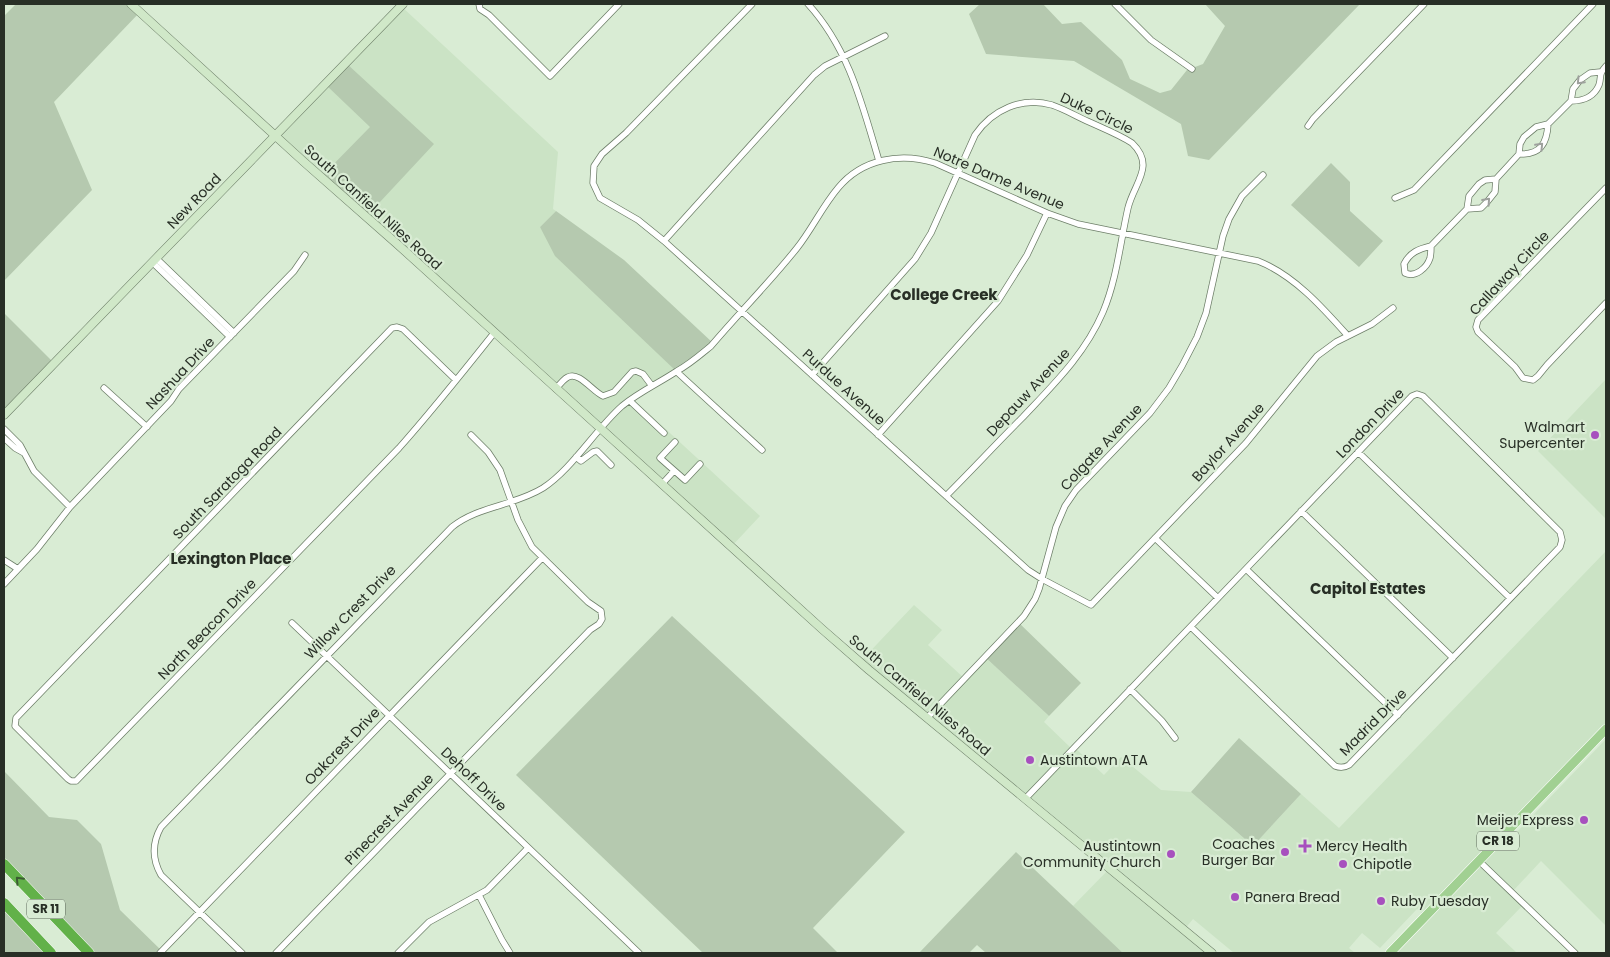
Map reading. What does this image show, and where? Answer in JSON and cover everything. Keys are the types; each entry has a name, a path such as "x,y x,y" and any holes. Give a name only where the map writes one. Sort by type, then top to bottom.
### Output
{"highway":[{"name":"SR 11","path":"4,864 88,953"},
{"name":"SR 11","path":"4,903 51,953"}],"main road":[{"name":"South Canfield Niles Road","path":"131,4 822,629 1212,953"},
{"name":"New Road","path":"4,415 403,4"},
{"name":"CR 18","path":"1390,953 1606,729"}],"street":[{"path":"480,4 480,9 489,15 550,76 620,4"},
{"name":"Purdue Avenue","path":"752,4 626,134 602,154 594,166 592,178 594,188 600,198 638,220 664,241 1028,570 1091,605"},
{"path":"808,4 824,23 844,56 857,87 879,160"},
{"path":"1115,4 1152,40 1192,69"},
{"path":"1308,126 1424,4"},
{"path":"1395,198 1414,190 1593,4"},
{"path":"664,241 814,75 825,66 884,36"},
{"path":"1572,101 1580,101 1589,97 1598,86 1600,72 1606,66"},
{"path":"1467,209 1481,208 1488,202 1495,192 1496,179 1519,154 1520,144 1524,137 1536,127 1548,124 1572,101 1573,89 1580,80 1590,73 1600,72"},
{"name":"Duke Circle","path":"812,375 915,259 931,232 975,135 996,114 1011,106 1026,103 1052,105 1127,139 1140,151 1144,164 1143,171 1132,196 1123,234"},
{"path":"1519,154 1532,153 1546,141 1548,124"},
{"name":"Notre Dame Avenue","path":"600,429 630,400 695,360 711,346 797,248 840,186 859,170 879,160 916,158 935,163 1047,213 1078,224 1258,261 1282,273 1297,284 1348,336"},
{"name":"Colgate Avenue","path":"927,718 1024,616 1035,598 1056,527 1071,497 1150,413 1169,388 1197,338 1206,313 1226,227 1232,211 1242,196 1263,175"},
{"path":"1431,246 1430,257 1426,265 1414,275 1405,273 1403,267 1408,257 1418,249 1431,246 1467,209 1470,196 1479,184 1485,180 1496,179"},
{"name":"Callaway Circle","path":"1606,188 1478,320 1476,327 1478,332 1515,367 1523,378 1533,380 1606,303"},
{"path":"878,435 998,301 1027,255 1047,213"},
{"name":"Depauw Avenue","path":"946,496 1062,376 1082,351 1107,301 1123,234"},
{"name":"Nashua Drive","path":"4,584 55,528 60,518 70,507 147,427 171,401 179,389 294,271 305,255"},
{"path":"154,260 232,335"},
{"name":"Baylor Avenue","path":"1091,605 1246,443 1317,356 1336,342 1372,324 1393,308"},
{"name":"South Saratoga Road","path":"74,782 68,779 19,731 14,723 16,718 392,328 398,327 403,329 456,380"},
{"name":"North Beacon Drive","path":"74,782 398,448 494,333"},
{"path":"556,389 568,377 574,376 580,378 596,393 603,396 614,392 632,372 636,371 643,374 652,386"},
{"path":"677,372 762,450"},
{"path":"104,388 147,427"},
{"name":"London Drive","path":"1025,799 1412,396 1421,394 1560,532 1562,540"},
{"path":"630,400 664,432"},
{"path":"4,429 20,445 34,470 70,507"},
{"name":"Willow Crest Drive","path":"198,912 161,875 156,866 154,854 155,838 166,821 452,527 474,514 529,495 547,485 576,457 600,429"},
{"path":"471,434 497,464 524,533 532,547 542,558"},
{"path":"4,438 24,454"},
{"path":"675,442 660,458 674,471 685,480 700,464"},
{"path":"576,457 581,461 597,451 611,465"},
{"path":"1358,452 1510,598"},
{"path":"662,484 674,471"},
{"path":"1301,512 1453,658"},
{"path":"1155,538 1218,598"},
{"name":"Madrid Drive","path":"1190,627 1338,767 1346,767 1560,547 1562,540"},
{"name":"Pinecrest Avenue","path":"276,953 590,630 599,624 602,614 598,608 588,602 542,558"},
{"name":"Oakcrest Drive","path":"160,953 542,558"},
{"path":"4,560 18,570"},
{"path":"1246,569 1398,715"},
{"name":"Dehoff Drive","path":"292,623 639,953"},
{"path":"1130,689 1162,721 1175,738"},
{"path":"398,953 429,922 479,895 493,885 528,848"},
{"path":"1479,861 1576,953"},
{"path":"479,895 510,953"},
{"path":"198,912 242,953"}],"shaded area":[{"path":"16,4 131,4 140,12 54,102 92,190 4,281 4,16"},
{"path":"980,4 1043,4 1062,24 1081,22 1122,60 1130,79 1160,93 1171,90 1187,70 1203,64 1225,26 1205,4 1360,4 1209,160 1188,156 1181,124 1074,61 986,54 969,14"},
{"path":"401,6 558,152 553,209 556,211 540,227 677,372 633,399 760,516 731,547 275,136"},
{"path":"346,63 434,144 366,217 321,177 370,127 325,84"},
{"path":"1331,163 1350,182 1350,211 1383,241 1359,267 1291,205"},
{"path":"556,211 624,260 713,343 677,372 555,256 540,227"},
{"path":"4,313 54,363 4,415"},
{"path":"1606,379 1606,519 1538,451"},
{"path":"1606,551 1606,729 1509,830 1514,835 1606,739 1606,926 1541,861 1512,892 1524,904 1496,933 1517,953 1390,953 1425,916 1417,909 1380,948 1362,933 1349,948 1355,953 1234,953 1193,919 1184,930 1212,953 1123,953 1073,906 1109,869 860,662 914,605 942,630 928,645 964,678 985,657 1049,716 1044,722 1072,749 1074,747 1104,775 1121,757 1161,790 1191,792 1253,846 1301,794 1339,828"},
{"path":"672,616 905,832 813,928 838,953 703,953 516,775"},
{"path":"1018,622 1081,683 1049,716 985,657"},
{"path":"1239,738 1301,794 1253,846 1191,792"},
{"path":"4,771 49,817 77,820 101,844 120,910 164,953 89,953 4,864"},
{"path":"1016,852 1123,953 986,953 977,945 969,953 919,953"},
{"path":"4,903 51,953 4,953"}],"place":[{"name":"Walmart Supercenter","path":"1595,435"},
{"name":"Austintown ATA","path":"1030,760"},
{"name":"Meijer Express","path":"1584,820"},
{"name":"Mercy Health","path":"1305,846"},
{"name":"Coaches Burger Bar","path":"1285,852"},
{"name":"Austintown Community Church","path":"1171,854"},
{"name":"Chipotle","path":"1343,864"},
{"name":"Panera Bread","path":"1235,897"},
{"name":"Ruby Tuesday","path":"1381,901"}],"district":[{"name":"College Creek","path":"944,295"},
{"name":"Lexington Place","path":"231,559"},
{"name":"Capitol Estates","path":"1368,589"}]}
